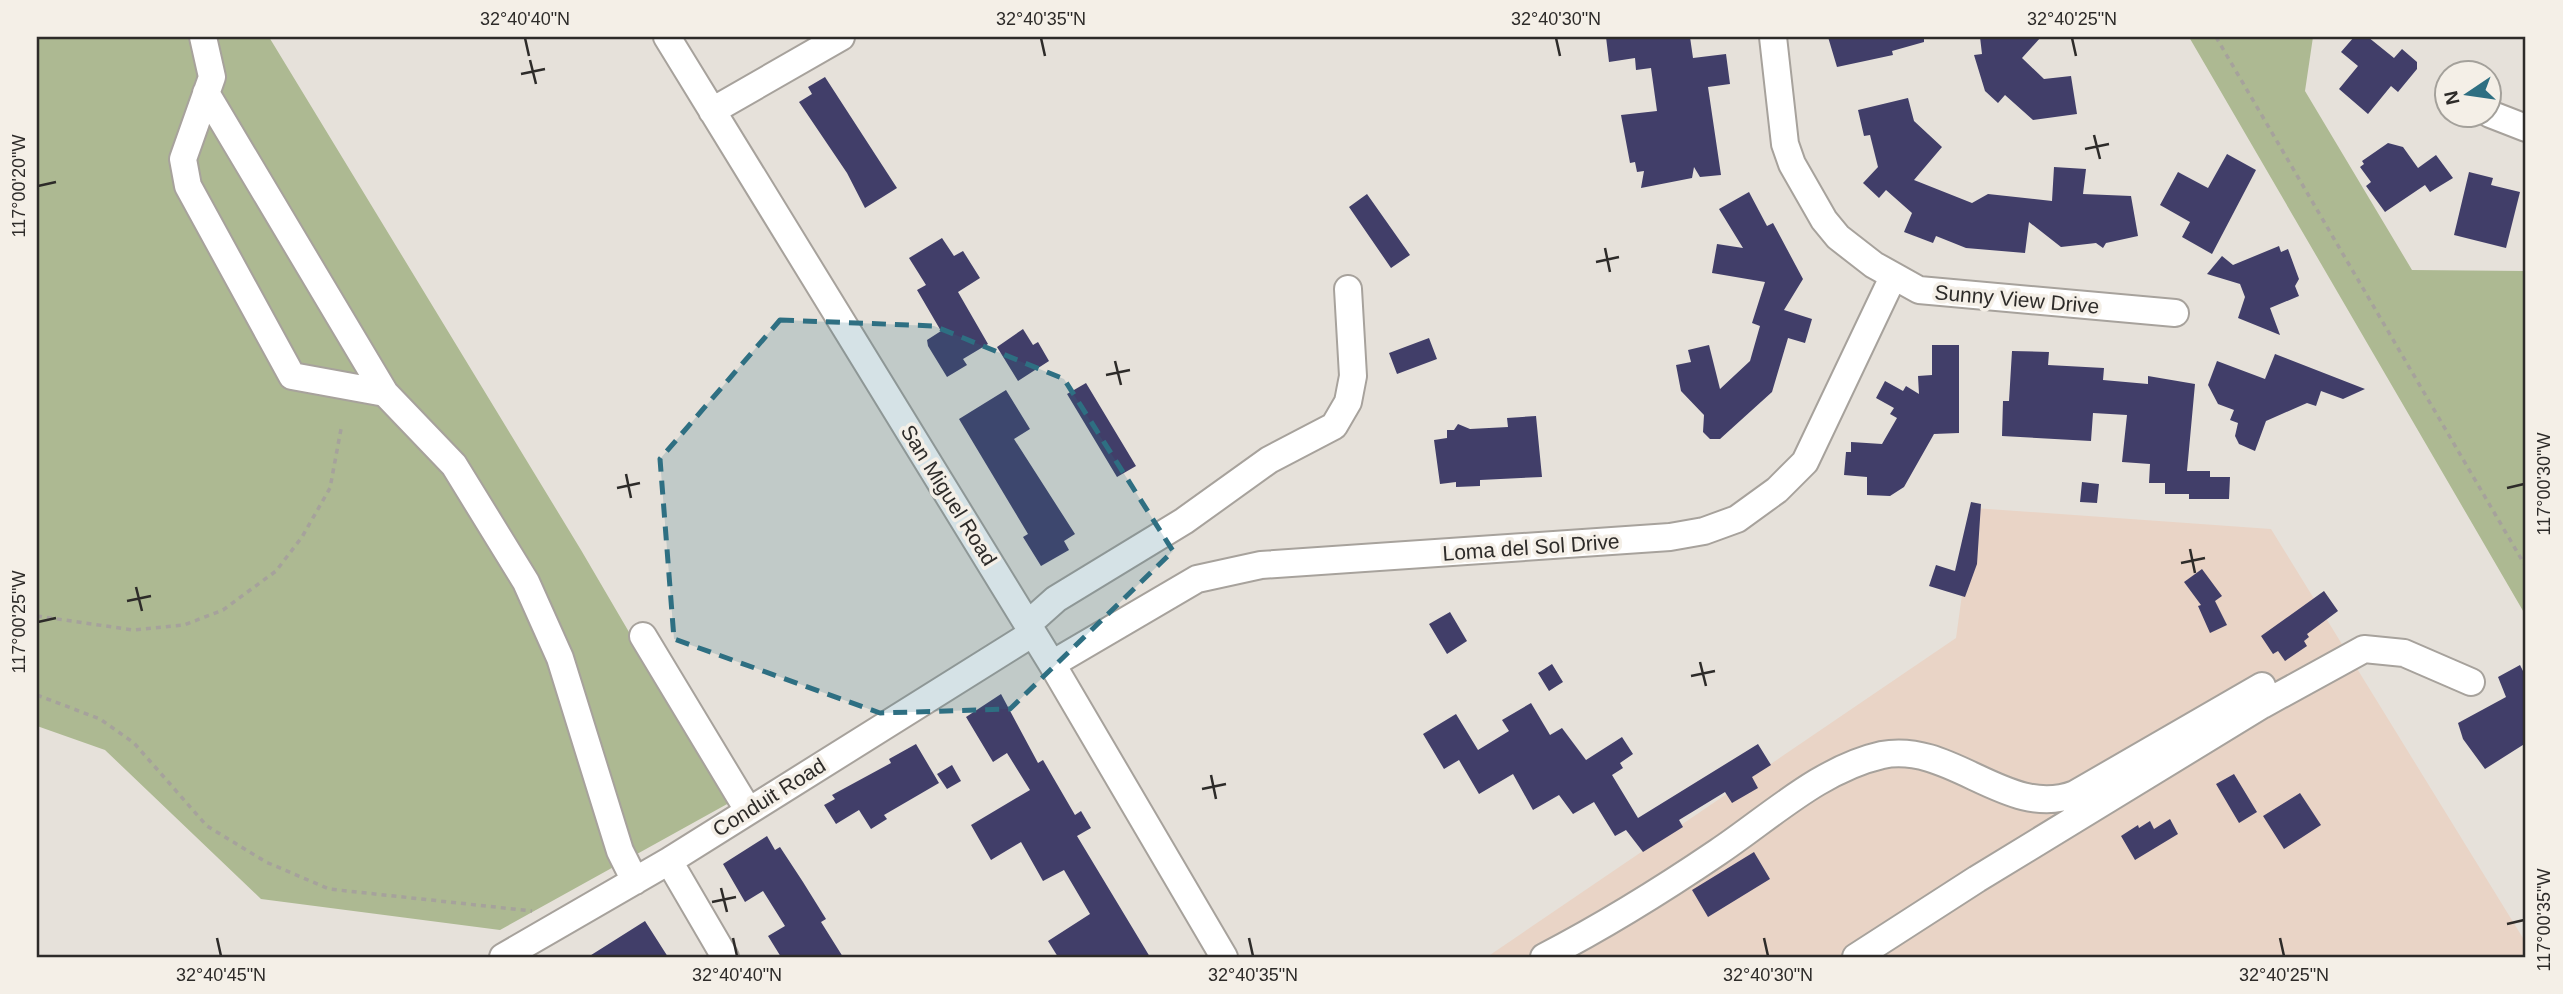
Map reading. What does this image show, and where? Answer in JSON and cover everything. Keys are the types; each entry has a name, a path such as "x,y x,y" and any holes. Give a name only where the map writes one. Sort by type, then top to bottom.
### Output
{"street":[{"path":"202,37 212,77 183,159 188,186 292,376 385,393"},
{"name":"San Miguel Road","path":"667,37 1052,664 1224,957"},
{"path":"712,111 841,37"},
{"name":"Sunny View Drive","path":"1773,37 1786,144 1800,183 1838,237 1855,252 1919,290 2175,313"},
{"path":"206,93 385,393 454,465 526,583 560,658 620,851 635,881"},
{"path":"2504,119 2526,128"},
{"name":"Loma del Sol Drive","path":"1052,664 1197,579 1261,565 1670,537 1704,531 1737,519 1777,490 1805,462 1893,277"},
{"name":"Conduit Road","path":"506,957 669,862 1030,629 1056,599 1184,521 1269,460 1334,426 1348,402 1353,376 1348,289"},
{"path":"643,636 748,810"},
{"path":"1856,957 1977,879 2262,705 2364,649 2404,653 2470,682"},
{"path":"1544,957 1589,934 1849,765 1884,755 1909,754 1958,768 2032,800 2057,801 2075,794 2262,686"},
{"path":"669,862 725,957"}],"path":[{"path":"2216,37 2526,567"},
{"path":"37,616 133,629 184,625 223,610 276,571 302,537 330,488 341,429"},
{"path":"37,695 100,719 134,743 207,826 266,862 329,889 536,912"}],"highlighted area":[{"path":"780,320 934,326 1064,379 1173,551 1010,709 880,713 674,639 660,459"}],"shaded area":[{"path":"1974,508 2271,529 2526,943 2526,957 1487,957 1956,638"}],"green space":[{"path":"37,37 269,37 581,550 729,803 500,930 261,899 105,750 37,726"},
{"path":"2189,37 2313,37 2305,91 2412,270 2526,271 2526,616"}],"building":[{"path":"1606,37 1690,37 1693,58 1726,54 1730,84 1708,87 1721,175 1700,177 1694,167 1692,178 1641,188 1644,171 1637,172 1635,162 1630,163 1621,115 1657,111 1651,68 1636,70 1635,58 1609,62"},
{"path":"1828,37 1924,37 1924,42 1892,51 1893,55 1837,67"},
{"path":"1980,37 2041,37 2022,58 2044,79 2071,76 2077,114 2033,120 2005,95 1998,103 1985,91 1974,55 1982,54"},
{"path":"2354,37 2368,37 2394,58 2402,49 2417,62 2417,69 2398,92 2391,86 2368,114 2339,89 2358,66 2341,52"},
{"path":"825,77 897,188 865,208 847,173 799,102 812,94 808,87"},
{"path":"1908,98 1914,121 1942,147 1914,180 1972,203 1988,194 2052,201 2054,167 2086,169 2083,194 2131,196 2138,236 2106,243 2103,248 2096,243 2061,247 2029,222 2025,253 1966,248 1936,236 1933,243 1904,232 1912,213 1886,190 1879,198 1863,183 1878,167 1870,135 1864,136 1858,110"},
{"path":"2388,143 2403,147 2418,168 2436,155 2453,178 2430,192 2425,185 2385,212 2366,186 2371,182 2360,167 2364,164 2362,161"},
{"path":"2227,154 2256,170 2212,254 2182,237 2190,222 2160,205 2178,172 2208,188"},
{"path":"2469,172 2493,178 2491,185 2520,192 2506,248 2454,235"},
{"path":"1749,192 1767,226 1773,223 1803,279 1784,310 1812,319 1805,343 1788,338 1772,392 1720,439 1710,439 1703,432 1704,415 1681,391 1676,365 1691,362 1688,350 1709,345 1720,389 1750,361 1760,326 1752,323 1765,282 1712,273 1717,244 1743,248 1719,209"},
{"path":"1367,194 1410,255 1391,268 1349,207"},
{"path":"942,238 954,256 963,251 980,278 958,292 988,344 963,359 967,365 947,377 928,346 927,340 941,331 917,290 926,285 909,258"},
{"path":"2279,246 2281,252 2288,249 2299,279 2295,286 2299,296 2270,308 2280,335 2238,318 2245,297 2240,284 2207,274 2222,256 2233,265"},
{"path":"1023,329 1033,345 1038,342 1049,361 1018,381 997,347"},
{"path":"1429,338 1437,359 1397,374 1389,353"},
{"path":"1932,345 1959,345 1959,433 1934,434 1904,487 1890,496 1867,495 1867,477 1844,475 1846,452 1851,452 1851,442 1882,444 1897,418 1890,414 1894,408 1876,398 1885,381 1903,391 1906,386 1919,394 1918,376 1932,375"},
{"path":"2012,351 2049,352 2048,365 2104,368 2103,380 2148,384 2148,376 2195,384 2187,471 2210,471 2210,477 2230,477 2229,499 2189,499 2189,494 2165,494 2165,483 2149,483 2150,464 2122,462 2127,415 2093,413 2091,441 2002,436 2003,401 2009,401"},
{"path":"2275,354 2365,389 2343,399 2321,391 2316,406 2307,403 2266,421 2255,451 2239,444 2235,436 2238,423 2230,420 2234,410 2218,404 2208,385 2217,361 2265,379"},
{"path":"1086,383 1136,466 1117,477 1067,394"},
{"path":"1006,390 1030,429 1014,439 1075,534 1064,541 1069,550 1041,566 1023,537 1028,534 959,419"},
{"path":"1536,416 1542,477 1480,480 1480,486 1456,487 1456,482 1440,484 1434,440 1447,438 1447,430 1454,430 1458,424 1470,429 1508,427 1507,418"},
{"path":"2082,482 2099,484 2097,503 2080,502"},
{"path":"1971,502 1981,504 1977,564 1965,597 1929,586 1936,565 1955,571"},
{"path":"2202,569 2222,596 2215,601 2227,625 2210,633 2198,606 2201,605 2184,582"},
{"path":"2324,591 2338,611 2307,634 2309,637 2304,641 2307,646 2285,661 2278,651 2273,654 2261,636"},
{"path":"1450,612 1467,641 1447,654 1429,624"},
{"path":"1552,664 1563,682 1549,691 1538,673"},
{"path":"2520,665 2526,677 2526,743 2485,769 2463,739 2458,723 2506,697 2498,677"},
{"path":"1001,694 1038,763 1043,760 1075,815 1081,811 1091,828 1077,836 1150,957 1058,957 1048,941 1090,914 1064,870 1043,881 1021,842 991,860 971,825 1030,790 1007,753 993,762 966,717"},
{"path":"1531,703 1550,735 1562,728 1586,760 1622,737 1633,754 1620,763 1623,768 1612,775 1638,818 1758,744 1771,765 1752,777 1758,788 1732,803 1725,792 1679,820 1683,827 1643,852 1626,830 1615,836 1594,802 1573,814 1559,795 1533,810 1513,774 1479,794 1459,760 1444,769 1423,734 1456,714 1478,750 1509,731 1502,720"},
{"path":"916,744 939,783 884,815 887,819 871,829 859,810 836,824 824,805 835,799 832,795 891,763 889,759"},
{"path":"952,765 961,781 947,789 937,774"},
{"path":"2234,774 2257,812 2239,823 2216,784"},
{"path":"2300,793 2321,825 2284,849 2263,816"},
{"path":"2170,819 2178,834 2135,860 2121,836 2138,825 2139,828 2150,821 2154,829"},
{"path":"767,836 775,850 780,847 803,882 826,919 821,922 843,957 781,957 768,936 785,926 763,891 745,902 723,864"},
{"path":"1754,852 1770,879 1708,917 1692,890"},
{"path":"645,921 668,957 588,957"}]}
